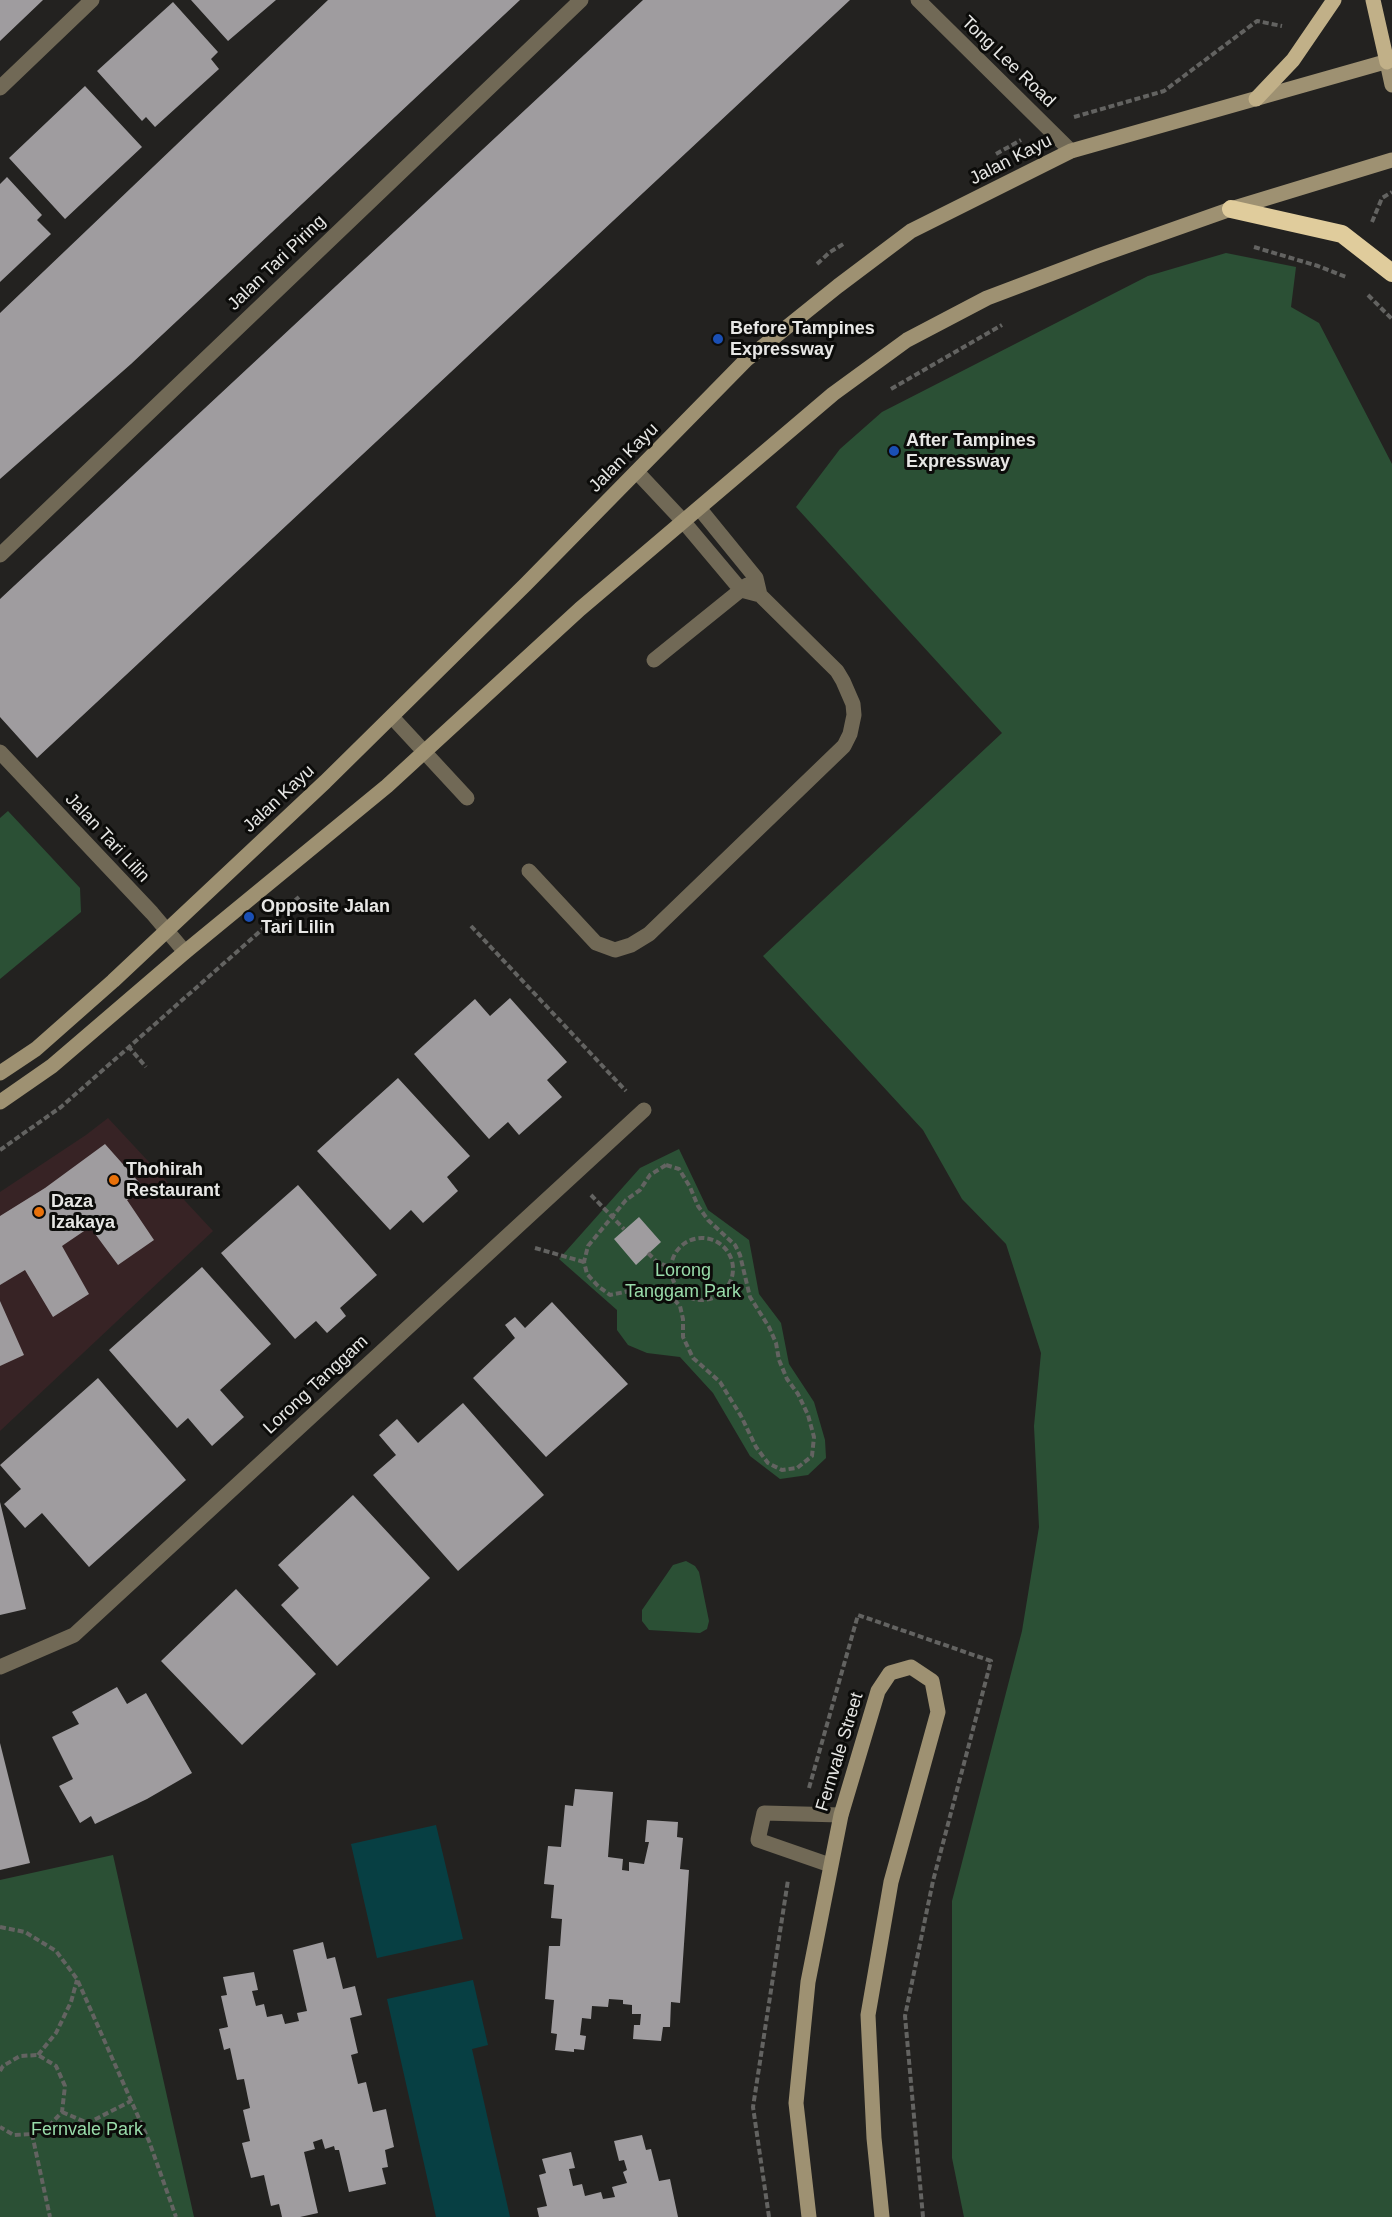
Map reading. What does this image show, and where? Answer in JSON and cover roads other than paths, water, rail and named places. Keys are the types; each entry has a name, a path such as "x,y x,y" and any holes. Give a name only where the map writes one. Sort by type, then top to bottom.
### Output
{"highway":[{"path":"1231,209 1342,234 1392,273"}],"main road":[{"path":"1256,99 1293,60 1334,0"},
{"path":"1373,0 1389,61 1392,85"},
{"name":"Jalan Kayu","path":"0,1073 36,1049 167,931 392,717 638,472 746,360 911,231 1071,151 1389,61"},
{"path":"0,1102 52,1066 185,952 387,786 580,609 833,394 907,340 987,298 1231,209 1392,160"},
{"name":"Fernvale Street","path":"809,2217 796,2103 808,1982 841,1815 878,1692 890,1672 911,1667 932,1681 938,1712 891,1882 868,2015 874,2138 882,2217"}],"street":[{"path":"0,88 92,0"},
{"name":"Jalan Tari Piring","path":"0,555 581,0"},
{"name":"Tong Lee Road","path":"918,0 1071,151"},
{"path":"529,871 596,943 615,950 631,945 649,934 844,746 850,734 854,715 853,704 837,671 760,595 741,590 684,521 638,472"},
{"path":"699,508 756,578 760,595"},
{"path":"654,660 756,578"},
{"path":"392,717 467,798"},
{"name":"Jalan Tari Lilin","path":"0,752 185,952"},
{"name":"Lorong Tanggam","path":"0,1667 74,1635 644,1110"},
{"path":"830,1865 758,1840 764,1812 841,1815"}],"water":[{"path":"436,1825 463,1939 377,1958 351,1844"},
{"path":"473,1980 488,2045 472,2049 510,2217 436,2217 387,1999"}],"place":[{"name":"Before Tampines Expressway","path":"718,339"},
{"name":"After Tampines Expressway","path":"894,451"},
{"name":"Opposite Jalan Tari Lilin","path":"249,917"},
{"name":"Thohirah Restaurant","path":"114,1180"},
{"name":"Daza Izakaya","path":"39,1212"}],"park label":[{"name":"Lorong Tanggam Park","path":"683,1281"},
{"name":"Fernvale Park","path":"87,2130"}]}
